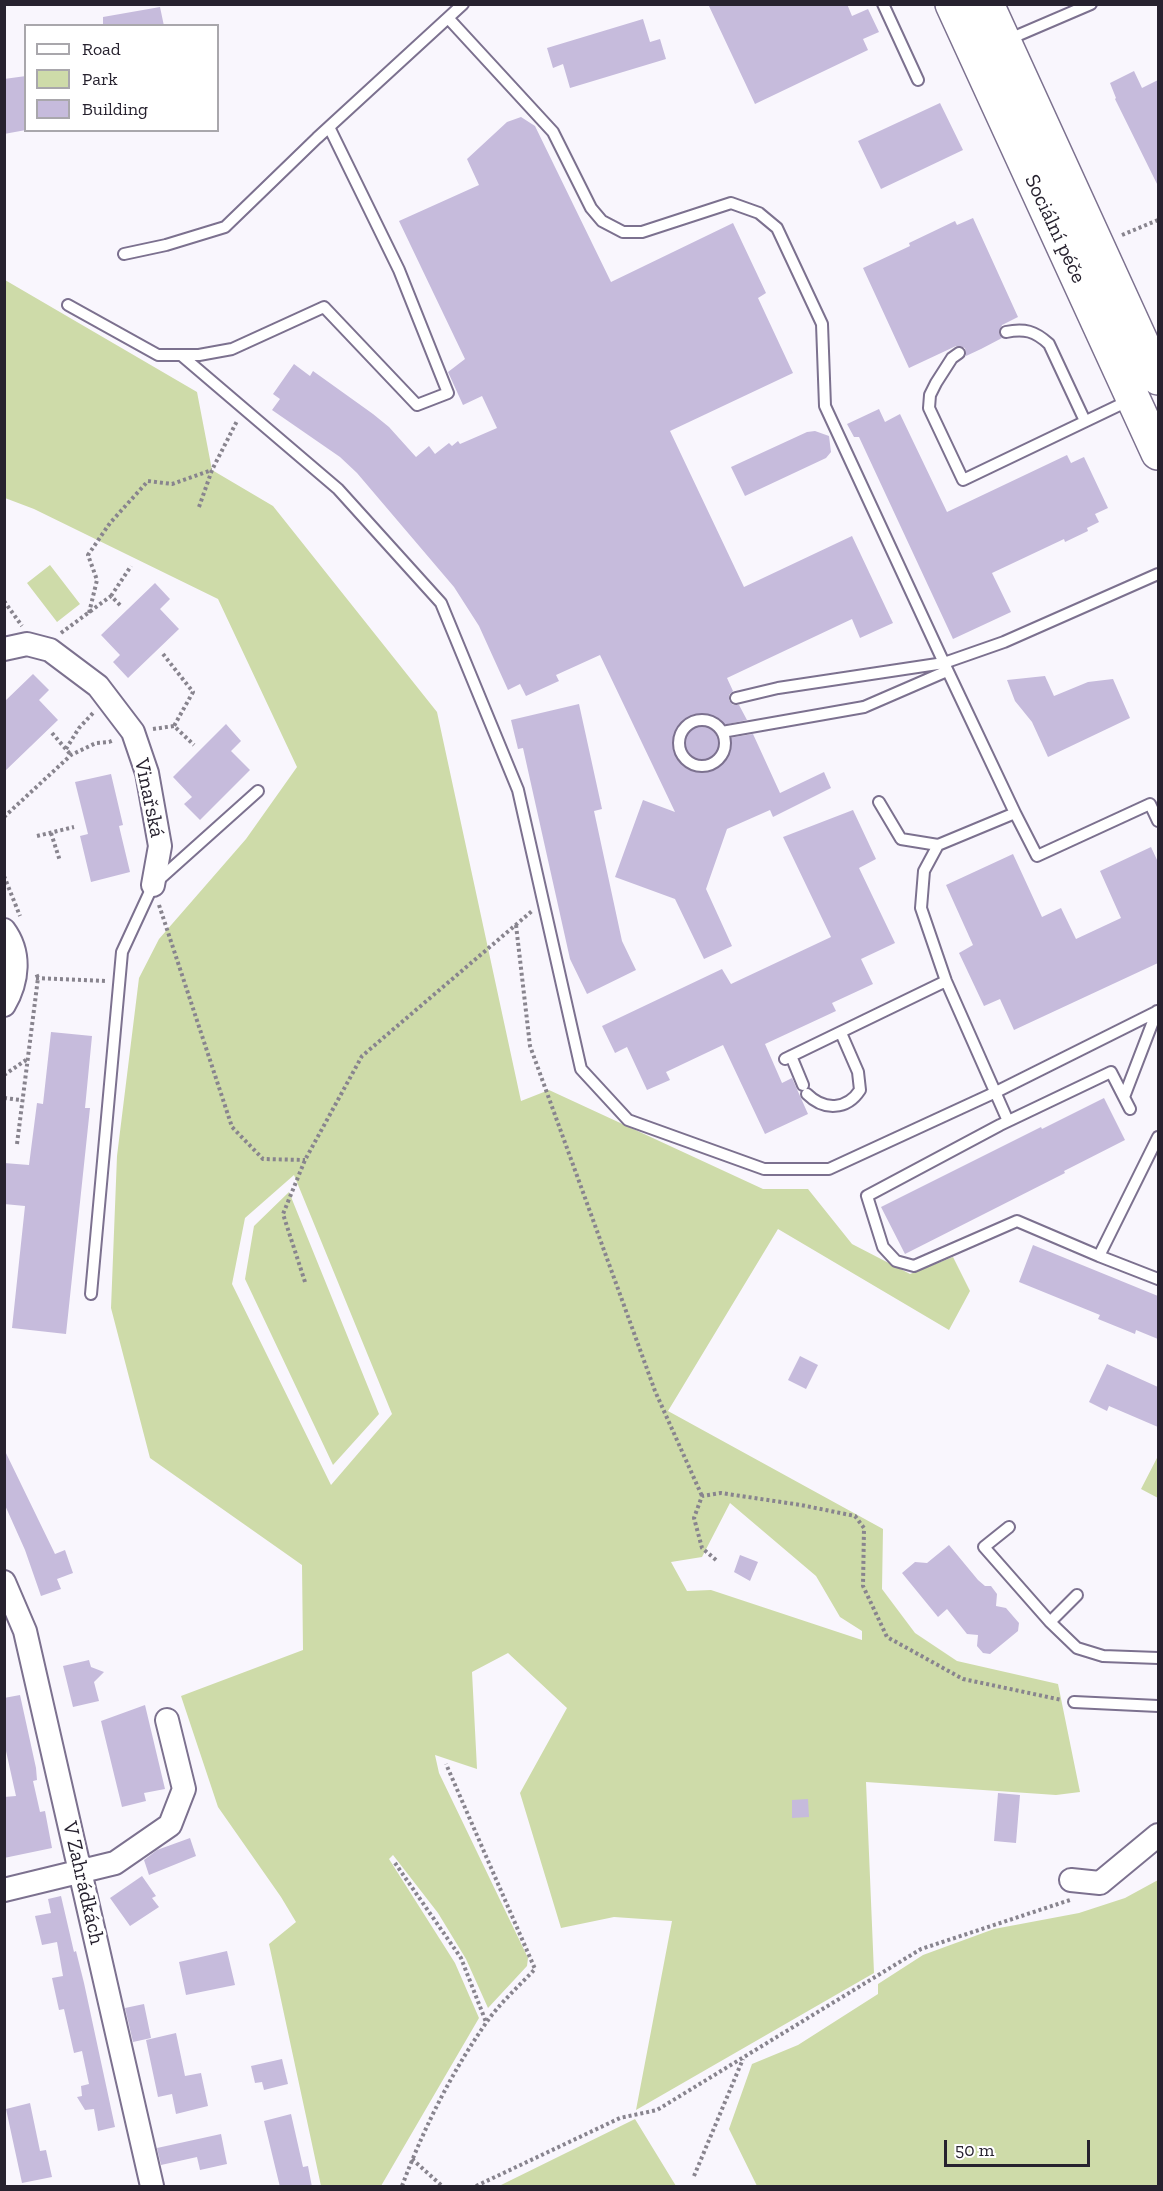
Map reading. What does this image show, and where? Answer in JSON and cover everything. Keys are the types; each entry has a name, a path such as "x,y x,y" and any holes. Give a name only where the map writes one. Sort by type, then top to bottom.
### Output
{"main road":[{"name":"Sociální péče","path":"952,4 1158,453"},
{"name":"Sociální péče","path":"987,4 1158,378"}],"street":[{"name":"Vinařská","path":"4,649 27,644 50,650 98,686 133,732 147,773 160,846 153,885"},
{"path":"4,930 16,957 16,974 4,1005"},
{"name":"V Zahrádkách","path":"4,1582 9,1604 25,1631 152,2187"},
{"path":"4,1890 115,1863 170,1825 184,1789 167,1720"},
{"path":"1071,1880 1100,1883 1158,1835"}],"lane":[{"path":"124,254 166,245 225,227 329,127 463,4"},
{"path":"884,4 918,80"},
{"path":"1004,41 1091,4"},
{"path":"449,19 553,132 591,208 602,221 622,232 642,232 731,203 759,213 777,228 822,324 825,406 945,667 1036,856 1150,804 1158,821"},
{"path":"68,305 158,355 199,355 232,350 324,307 417,405 448,393 399,270 329,127"},
{"path":"1006,332 1026,330 1039,335 1049,344 1085,421"},
{"path":"959,353 952,358 936,383 930,395 929,408 963,480 1133,399"},
{"path":"181,355 338,489 441,603 518,790 581,1069 628,1120 764,1169 830,1169 996,1092 1158,1012"},
{"path":"722,732 864,707 945,667 1158,574"},
{"path":"736,698 778,688 945,667"},
{"path":"706,720 718,726 722,732 724,747 720,757 711,764 695,765 679,747 680,735 688,724 706,720"},
{"path":"153,885 258,791"},
{"path":"879,802 901,839 938,845 1016,813"},
{"path":"938,845 924,870 921,908 946,981 1008,1121"},
{"name":"Vinařská","path":"91,1294 122,952 153,885"},
{"path":"841,1033 858,1072 861,1090 854,1099 835,1107 823,1106 805,1090 788,1057 946,981"},
{"path":"1124,1097 1158,1012"},
{"path":"1130,1109 1111,1072 1008,1121 867,1196 883,1247 896,1261 914,1266 1017,1221 1158,1279"},
{"path":"1099,1256 1158,1137"},
{"path":"1009,1527 984,1547 1050,1622 1077,1648 1103,1656 1158,1658"},
{"path":"1050,1622 1077,1595"},
{"path":"1074,1702 1158,1706"}],"path":[{"path":"1122,235 1158,220"},
{"path":"199,507 212,470 244,408"},
{"path":"89,613 97,580 88,555 110,523 148,481 172,484 212,470"},
{"path":"41,648 111,596 131,566"},
{"path":"111,596 122,606"},
{"path":"163,654 194,692 174,726"},
{"path":"66,749 79,728 108,698"},
{"path":"4,817 71,755 96,742 109,742 133,732 174,726"},
{"path":"174,726 194,746"},
{"path":"52,733 71,755"},
{"path":"37,836 74,826"},
{"path":"51,832 60,861"},
{"path":"153,885 193,1015 232,1128 263,1159 305,1160"},
{"path":"305,1282 283,1214 305,1160 362,1056 544,901"},
{"path":"516,925 530,1046 655,1391 702,1497 694,1518 702,1548 716,1560"},
{"path":"38,978 119,981"},
{"path":"4,1075 27,1059"},
{"path":"4,1098 21,1100"},
{"path":"702,1497 721,1493 801,1504 855,1516 864,1528 863,1586 887,1637 963,1678 1074,1702"},
{"path":"402,2187 412,2159 447,2087 486,2022 535,1969 446,1764"},
{"path":"395,1863 461,1958 486,2022"},
{"path":"476,2187 620,2118 657,2110 921,1949 1064,1903 1100,1883"},
{"path":"694,2176 743,2058"},
{"path":"412,2159 442,2187"}],"green space":[{"path":"5,280 197,392 212,470 273,506 437,712 521,1101 549,1090 763,1189 808,1189 852,1244 910,1274 953,1257 970,1291 949,1330 778,1229 668,1411 883,1529 882,1589 915,1633 957,1661 1058,1684 1080,1792 1056,1795 866,1782 874,1973 636,2110 672,1921 614,1917 561,1928 520,1793 567,1708 508,1653 472,1672 477,1769 435,1755 439,1773 528,1958 527,1966 488,2008 466,1959 438,1913 393,1855 389,1859 455,1963 479,2018 381,2186 321,2186 269,1944 296,1922 218,1807 181,1696 303,1650 302,1565 150,1458 111,1308 117,1156 139,978 159,939 246,839 297,767 218,599 34,509 5,498","holes":["294,1175 392,1414 331,1485 232,1284 245,1218","730,1503 816,1576 840,1617 862,1631 862,1640 711,1590 687,1591 671,1562 702,1557"]},
{"path":"50,565 80,604 57,622 27,583"},
{"path":"289,1192 379,1414 333,1465 245,1279 254,1226"},
{"path":"1158,1456 1158,1498 1141,1489"},
{"path":"1158,1880 1158,2186 757,2186 729,2129 752,2064 798,2045 878,1994 878,1984 923,1955 994,1929 1079,1913 1125,1898"},
{"path":"635,2119 676,2186 499,2186"}],"building":[{"path":"708,4 847,4 852,16 868,9 879,32 863,39 868,50 755,104"},
{"path":"160,7 164,24 103,24 103,17"},
{"path":"643,19 650,42 660,39 666,59 570,88 563,64 553,68 547,48"},
{"path":"1134,71 1142,88 1158,80 1158,186 1115,99 1110,83"},
{"path":"24,76 24,130 4,134 4,79"},
{"path":"940,103 963,150 881,189 858,141"},
{"path":"521,117 535,126 611,282 733,223 766,293 758,298 793,373 670,431 744,587 852,536 893,623 860,638 852,619 727,678 733,691 729,695 729,700 733,705 739,705 747,720 718,726 715,733 717,737 723,739 753,734 780,793 824,772 831,788 773,817 770,810 727,829 706,889 732,946 704,959 675,899 615,877 643,800 675,812 600,655 556,675 559,681 526,696 520,684 508,690 479,626 454,587 357,473 340,457 272,410 280,399 273,394 294,364 310,376 313,371 373,414 389,427 416,457 429,446 435,454 449,443 452,446 458,441 460,444 497,428 482,396 463,405 448,372 465,359 399,221 479,185 467,159 507,122"},
{"path":"973,218 1018,317 1002,325 999,333 1002,338 981,349 966,356 965,348 956,346 909,368 863,268 955,221 957,225"},
{"path":"879,409 885,422 900,414 947,512 1067,455 1071,463 1084,457 1108,508 1095,514 1099,522 1087,528 1088,531 1065,542 1064,539 992,573 1011,612 953,639 859,437 854,437 847,424"},
{"path":"815,431 829,436 831,452 826,458 745,496 731,467 807,432"},
{"path":"155,583 170,599 160,609 179,629 128,678 113,662 120,655 101,635"},
{"path":"33,674 49,690 39,700 58,720 4,772 4,702"},
{"path":"1045,676 1054,696 1088,682 1113,679 1130,718 1048,757 1032,722 1015,701 1007,680"},
{"path":"579,704 602,809 594,811 622,941 636,970 587,994 570,959 523,748 518,749 511,720"},
{"path":"226,724 241,741 231,751 250,770 200,820 184,804 192,797 173,777"},
{"path":"111,774 123,825 119,826 130,872 91,882 80,836 88,834 75,782"},
{"path":"853,810 876,859 859,868 895,943 861,959 873,984 832,1003 836,1011 765,1044 782,1083 792,1078 808,1114 765,1134 723,1045 666,1072 670,1080 647,1090 627,1047 615,1053 602,1026 722,969 731,984 831,937 783,837"},
{"path":"1151,847 1158,862 1158,963 1014,1030 1000,999 984,1006 959,953 973,945 946,885 1013,854 1042,917 1061,908 1076,939 1121,918 1100,871"},
{"path":"51,1032 92,1036 85,1108 90,1108 66,1334 12,1328 25,1206 4,1204 4,1163 29,1165 37,1103 43,1104"},
{"path":"1104,1098 1125,1140 905,1254 881,1207"},
{"path":"1033,1245 1158,1296 1158,1339 1136,1330 1135,1334 1098,1319 1100,1315 1019,1282"},
{"path":"800,1356 818,1365 806,1389 788,1380"},
{"path":"1107,1364 1158,1387 1158,1427 1109,1406 1107,1411 1089,1402"},
{"path":"4,1449 55,1554 65,1550 73,1573 57,1579 61,1589 41,1596 25,1550 4,1503"},
{"path":"949,1545 978,1580 985,1586 991,1586 997,1594 996,1606 1006,1608 1019,1623 1018,1631 990,1654 983,1653 977,1646 978,1635 967,1634 947,1609 938,1617 902,1573 915,1562 927,1563"},
{"path":"740,1555 758,1562 750,1581 734,1572"},
{"path":"89,1660 91,1667 104,1672 94,1682 99,1701 73,1707 63,1666"},
{"path":"20,1695 36,1768 37,1780 33,1781 40,1812 45,1811 52,1848 4,1858 4,1797 16,1796 4,1742 4,1698"},
{"path":"145,1705 165,1789 144,1793 146,1801 122,1807 101,1721"},
{"path":"998,1793 1020,1795 1016,1843 994,1841"},
{"path":"808,1799 809,1817 792,1818 792,1800"},
{"path":"190,1838 196,1856 149,1875 144,1860 157,1850"},
{"path":"142,1876 156,1896 152,1898 159,1907 130,1926 110,1898"},
{"path":"61,1896 84,1983 115,2127 98,2131 94,2109 85,2110 77,2097 82,2096 81,2086 89,2084 82,2051 74,2053 64,2009 59,2010 52,1978 63,1976 57,1942 42,1945 35,1916 51,1913 48,1899"},
{"path":"227,1951 235,1985 186,1995 179,1962"},
{"path":"144,2004 151,2038 133,2042 125,2008"},
{"path":"176,2033 185,2076 201,2073 208,2106 176,2114 172,2094 158,2097 146,2040"},
{"path":"282,2059 288,2084 264,2090 262,2082 255,2083 251,2066"},
{"path":"30,2103 40,2151 46,2150 52,2177 22,2183 6,2109"},
{"path":"291,2114 303,2167 308,2166 312,2187 280,2187 264,2121"},
{"path":"221,2134 227,2164 200,2170 197,2157 161,2165 157,2148"}]}
